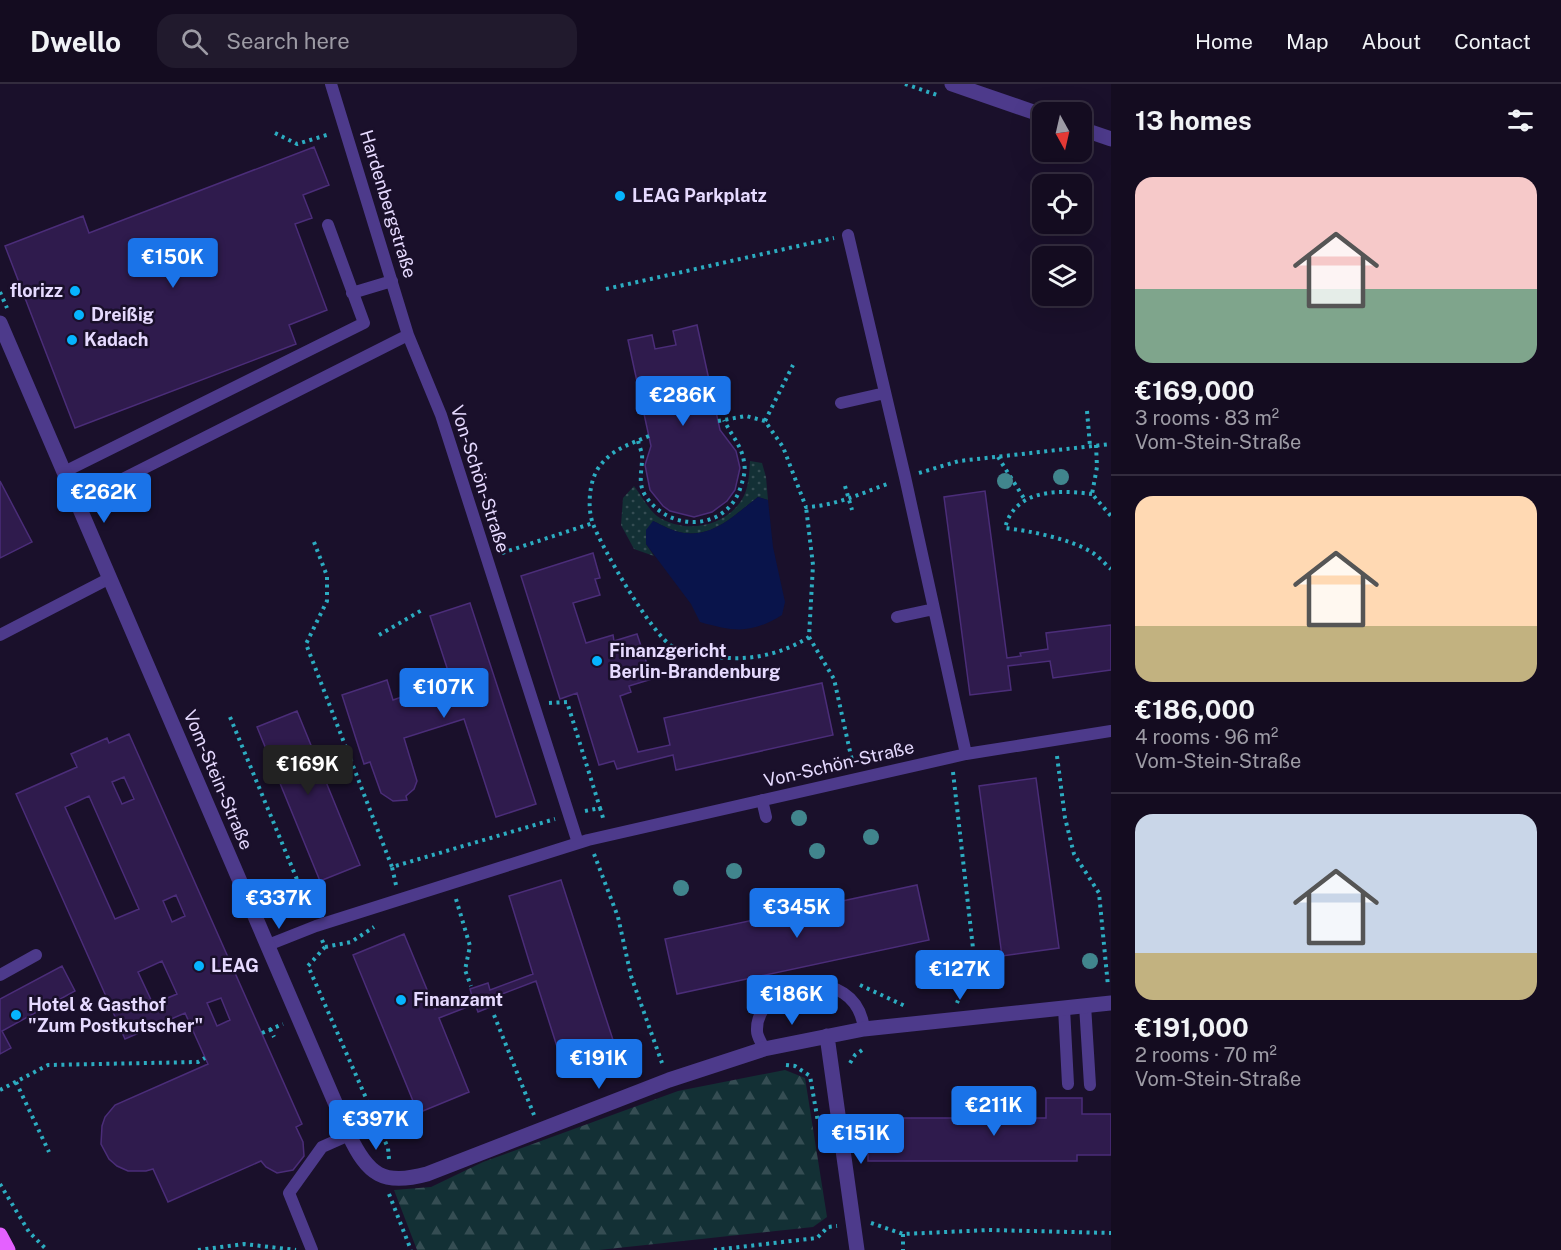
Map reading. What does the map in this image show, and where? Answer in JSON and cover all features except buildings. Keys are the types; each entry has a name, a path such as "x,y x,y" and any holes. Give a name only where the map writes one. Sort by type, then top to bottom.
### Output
{"main road":[{"path":"0,1235 8,1250"}],"street":[{"path":"952,84 1032,112"},
{"path":"1092,132 1111,139"},
{"name":"Vom-Stein-Straße","path":"0,323 349,1135 360,1159 374,1172 390,1179"},
{"path":"390,1179 409,1179 427,1174 669,1080 764,1049 864,1029 1085,1005 1110,996"},
{"path":"826,1036 857,1250"}],"lane":[{"name":"Hardenbergstraße","path":"331,84 408,335"},
{"path":"64,472 364,323 328,225"},
{"path":"848,235 966,754"},
{"path":"352,293 392,281"},
{"path":"77,502 408,335"},
{"name":"Von-Schön-Straße","path":"408,335 441,415 533,703 583,841"},
{"path":"841,403 885,393"},
{"path":"0,635 110,578"},
{"path":"897,617 934,609"},
{"name":"Von-Schön-Straße","path":"268,945 316,926 583,841 966,754 1111,731"},
{"path":"762,800 766,817"},
{"path":"0,975 36,955"},
{"path":"764,1049 757,1033 760,1016 773,999 803,985 833,987 842,992 854,1001 862,1016 864,1029"},
{"path":"1085,1005 1090,1085"},
{"path":"1064,1008 1068,1084"},
{"path":"312,1250 289,1192 322,1147 349,1135"}],"path":[{"path":"274,133 297,144 345,129"},
{"path":"606,289 848,235"},
{"path":"765,421 793,365"},
{"path":"1087,411 1090,446"},
{"path":"638,441 642,454 640,480 644,494 654,506 666,516 680,521 694,523 707,521 720,517 735,502 745,474 745,463 736,441 724,420 718,421"},
{"path":"649,436 620,447 599,467 591,488 592,523 635,600 653,627 672,646 705,656 743,659 765,656 791,648 809,637"},
{"path":"1092,494 1097,467 1096,445"},
{"path":"998,457 1025,500"},
{"path":"845,486 852,510"},
{"path":"1111,516 1092,494 1053,491 1019,504 1007,518 1005,528 1047,535 1069,543 1093,553 1111,569"},
{"path":"806,507 813,565 809,637 834,679 853,769"},
{"path":"486,558 592,523"},
{"path":"314,542 327,576 327,601 306,644 392,867"},
{"path":"379,635 422,610"},
{"path":"533,703 567,702 600,808"},
{"path":"230,717 326,947"},
{"path":"1057,756 1065,818 1074,854 1099,893 1110,996"},
{"path":"952,771 974,957 957,1004"},
{"path":"583,841 618,917 638,1002 669,1080"},
{"path":"454,892 470,946 465,970 471,986"},
{"path":"375,926 351,942 326,947 308,966 388,1148 390,1179 388,1191 411,1250"},
{"path":"494,1015 540,1130"},
{"path":"262,1033 279,1026"},
{"path":"270,1029 274,1037"},
{"path":"846,1072 855,1055 866,1047"},
{"path":"0,1090 48,1065 198,1062 206,1058"},
{"path":"783,1064 795,1066 810,1076 820,1133"},
{"path":"16,1082 49,1152"},
{"path":"0,1184 29,1232 47,1250"},
{"path":"869,1212 872,1222"},
{"path":"714,1250 817,1238 828,1227 831,1219"},
{"path":"828,1227 872,1222 903,1234 989,1230 1111,1233"},
{"path":"903,1234 903,1250"},
{"path":"198,1250 244,1244 298,1250"}],"green space":[{"path":"750,461 762,463 768,500 758,497 724,523 695,533 672,530 653,521 646,544 654,556 634,549 621,525 623,498 634,486 657,516 667,522 690,526 702,525 724,517 741,501 747,487"},
{"path":"785,1070 805,1078 827,1217 813,1227 599,1250 417,1250 394,1190 431,1187 483,1162 678,1091"}],"shaded area":[{"path":"758,497 768,500 773,547 785,602 782,615 761,626 742,629 723,628 700,622 691,604 646,544 646,530 653,521 680,532 705,531 724,523"}],"place":[{"name":"LEAG Parkplatz","path":"620,196"},
{"name":"florizz","path":"75,291"},
{"name":"Dreißig","path":"79,315"},
{"name":"Kadach","path":"72,340"},
{"name":"Finanzgericht Berlin-Brandenburg","path":"597,661"},
{"name":"LEAG","path":"199,966"},
{"name":"Finanzamt","path":"401,1000"},
{"name":"Hotel & Gasthof \"Zum Postkutscher\"","path":"16,1015"}]}
